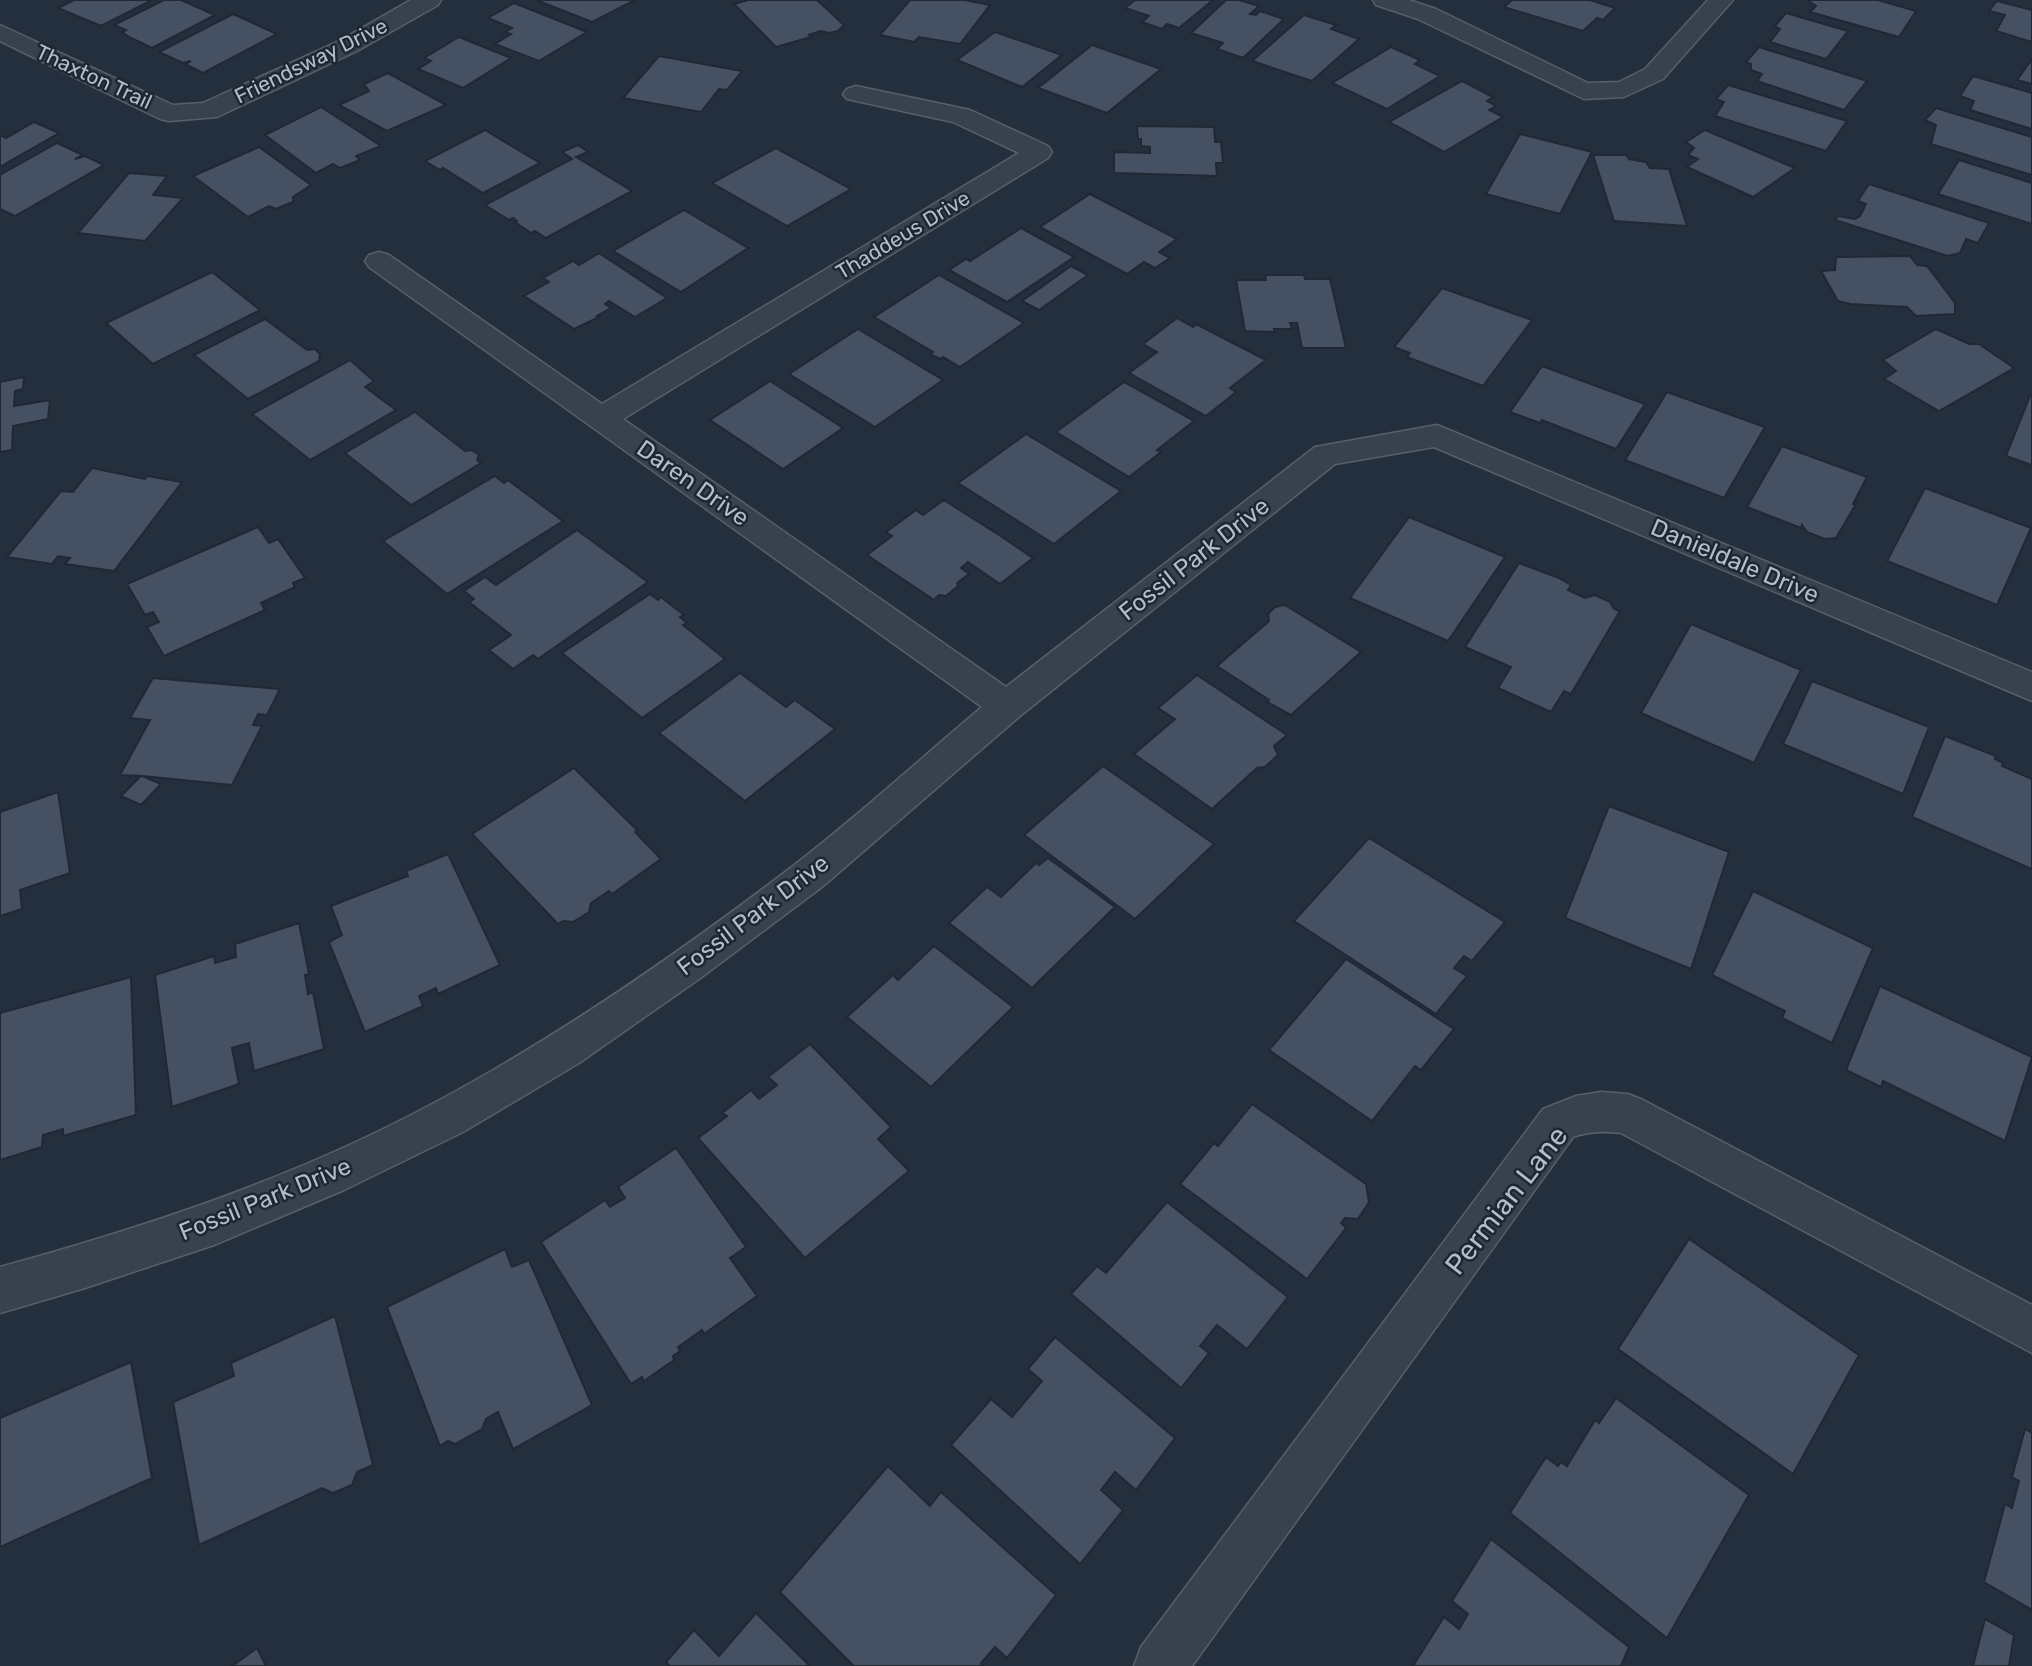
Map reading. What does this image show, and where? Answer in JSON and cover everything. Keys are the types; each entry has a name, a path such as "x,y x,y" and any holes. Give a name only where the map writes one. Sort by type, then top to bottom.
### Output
{"street":[{"name":"Friendsway Drive","path":"190,112 208,111 348,47 429,0"},
{"path":"1385,0 1427,14 1584,91 1623,89 1654,74 1721,0"},
{"name":"Thaxton Trail","path":"0,32 169,113 190,112"},
{"name":"Thaddeus Drive","path":"601,418 1039,152 961,116 856,94"},
{"name":"Daren Drive","path":"379,261 1007,706"},
{"name":"Fossil Park Drive","path":"0,1290 85,1266 214,1223 328,1175 448,1118 564,1050 708,950 808,876 1007,706 1326,455 1437,436"},
{"name":"Danieldale Drive","path":"1437,436 2032,687"},
{"name":"Permian Lane","path":"1160,1666 1558,1123 1580,1113 1602,1109 1628,1114 2032,1330"}],"building":[{"path":"74,0 152,0 101,26 58,8"},
{"path":"164,0 181,0 215,15 152,48 129,37 122,32 126,30 114,25"},
{"path":"536,0 635,0 592,22"},
{"path":"748,0 817,0 844,25 838,31 820,31 809,35 811,37 776,47 734,4"},
{"path":"910,0 964,0 990,5 960,44 919,37 914,42 880,35"},
{"path":"1135,0 1213,0 1179,28 1167,24 1162,29 1142,22 1149,16 1125,8"},
{"path":"1226,0 1239,0 1259,6 1250,14 1256,15 1260,11 1284,19 1243,58 1217,49 1223,43 1191,33"},
{"path":"1512,0 1590,0 1615,8 1603,20 1597,18 1583,31 1504,7"},
{"path":"1807,0 1878,0 1916,11 1899,37 1810,12 1816,6"},
{"path":"1997,1 2032,10 2032,42 1996,31 2005,15 1989,11"},
{"path":"514,3 587,32 539,61 495,44 511,34 505,32 512,28 488,18"},
{"path":"1786,13 1848,31 1826,59 1770,42 1780,29 1775,26"},
{"path":"233,14 277,34 203,73 185,64 191,61 183,63 159,52"},
{"path":"1304,15 1336,25 1331,29 1359,39 1312,81 1252,61"},
{"path":"995,32 1062,55 1022,87 957,60"},
{"path":"459,37 511,58 463,88 418,69 431,61 424,58"},
{"path":"1092,45 1161,69 1107,113 1038,88"},
{"path":"1391,47 1420,60 1415,64 1440,76 1387,109 1332,83"},
{"path":"1759,47 1867,81 1844,110 1757,81 1762,74 1751,70 1751,64 1746,62"},
{"path":"659,56 742,71 727,90 719,89 701,112 623,98"},
{"path":"2032,59 2032,84 2017,80"},
{"path":"388,73 446,105 387,131 339,105 369,91 364,84"},
{"path":"1973,76 2032,93 2032,129 1970,110 1974,101 1960,96"},
{"path":"1462,81 1493,97 1487,101 1496,106 1489,110 1503,117 1444,152 1389,122"},
{"path":"1728,85 1847,121 1826,151 1715,116 1724,102 1716,99"},
{"path":"321,107 381,146 356,156 360,160 340,168 333,164 316,173 265,135"},
{"path":"1936,108 2032,137 2032,175 1931,144 1936,125 1925,120"},
{"path":"34,122 59,133 0,167 0,135 6,138"},
{"path":"1137,126 1214,127 1215,142 1221,142 1223,163 1216,163 1217,176 1114,173 1114,152 1150,153 1150,147 1141,146"},
{"path":"485,130 540,163 483,193 443,168 440,170 425,161"},
{"path":"1705,130 1795,168 1753,197 1687,167 1698,159 1688,155 1694,148 1686,142"},
{"path":"1520,134 1592,152 1560,214 1486,194"},
{"path":"57,143 83,155 75,159 85,156 104,165 15,216 0,209 0,175"},
{"path":"578,145 588,152 576,157 632,191 546,238 535,231 531,233 513,218 509,220 485,205 572,159 562,152"},
{"path":"259,147 311,185 293,197 293,202 276,209 269,206 248,217 193,176"},
{"path":"776,148 851,189 787,226 712,183"},
{"path":"1593,155 1626,155 1629,159 1646,162 1650,168 1669,169 1687,226 1614,221"},
{"path":"1959,160 2032,183 2032,224 1938,194"},
{"path":"129,173 167,176 153,195 183,198 145,241 78,233"},
{"path":"1869,184 1989,223 1978,243 1966,239 1960,253 1948,256 1835,220 1838,216 1855,219 1860,216 1866,204 1858,201"},
{"path":"1090,194 1177,239 1159,252 1170,258 1155,268 1144,262 1127,274 1040,227"},
{"path":"684,210 748,248 681,292 613,251"},
{"path":"1021,228 1074,257 1007,302 949,270 966,259 970,261"},
{"path":"599,253 667,298 635,317 609,301 605,304 611,308 574,329 524,296 549,282 543,278 573,261 579,265"},
{"path":"1910,256 1917,265 1927,266 1955,303 1955,314 1916,316 1907,307 1838,301 1821,271 1835,270 1836,257"},
{"path":"1071,266 1088,275 1039,310 1022,301"},
{"path":"212,272 260,310 153,364 106,323"},
{"path":"939,275 1024,323 960,367 943,357 940,359 930,354 933,352 874,317"},
{"path":"1265,275 1304,275 1305,279 1330,279 1346,348 1302,348 1297,323 1290,323 1292,329 1274,329 1275,332 1245,331 1236,280 1266,280"},
{"path":"1442,288 1532,320 1483,386 1407,357 1410,353 1394,347"},
{"path":"1177,318 1193,327 1196,324 1266,360 1230,388 1236,392 1206,416 1129,373 1157,352 1143,344"},
{"path":"265,319 307,350 315,349 320,354 319,361 248,399 194,355"},
{"path":"858,329 943,380 875,427 789,374"},
{"path":"1936,329 1969,344 1979,344 2014,368 1939,411 1884,379 1896,371 1883,360"},
{"path":"350,360 374,381 365,387 396,410 310,460 252,414"},
{"path":"1542,366 1645,404 1616,449 1542,420 1540,423 1510,412"},
{"path":"24,377 23,389 15,391 14,406 50,400 48,419 13,426 12,450 0,452 0,382"},
{"path":"770,381 843,428 783,469 710,420"},
{"path":"1124,382 1194,421 1157,450 1161,452 1129,477 1056,432"},
{"path":"1667,392 1765,427 1724,498 1625,460"},
{"path":"2032,396 2032,465 2006,456"},
{"path":"415,412 465,451 472,450 479,455 477,460 481,463 411,505 345,453"},
{"path":"1026,434 1121,491 1054,544 958,483"},
{"path":"1782,446 1867,477 1853,504 1856,504 1836,538 1825,539 1807,532 1802,525 1801,528 1747,507"},
{"path":"92,468 145,479 147,476 182,482 114,571 65,564 70,558 58,556 52,564 7,557 61,491 73,492"},
{"path":"495,476 504,483 508,480 563,521 447,594 383,541"},
{"path":"1925,488 2031,528 1997,605 1887,561"},
{"path":"944,500 1033,558 1000,584 968,562 961,568 969,574 946,596 939,595 934,600 867,555 892,536 886,532 916,510 923,515"},
{"path":"1409,517 1505,557 1448,641 1350,598"},
{"path":"258,527 269,543 278,539 305,578 293,583 295,587 261,603 265,610 164,656 147,627 159,622 153,612 145,615 127,584"},
{"path":"577,530 648,582 538,659 533,655 513,669 489,650 511,635 469,602 474,599 464,591 485,577 496,585"},
{"path":"1519,563 1559,578 1571,585 1568,590 1585,598 1595,595 1610,602 1614,609 1620,611 1571,694 1564,691 1551,712 1498,688 1511,667 1465,647"},
{"path":"650,594 658,600 661,597 684,615 680,617 687,623 683,625 725,659 642,718 562,653"},
{"path":"1285,605 1361,652 1291,715 1267,702 1269,700 1217,666 1269,621 1268,614 1275,607"},
{"path":"1691,624 1801,670 1754,763 1641,713"},
{"path":"740,673 786,707 795,700 835,729 745,801 659,733"},
{"path":"1197,675 1287,735 1274,746 1278,755 1265,767 1257,768 1212,809 1134,754 1175,719 1158,708"},
{"path":"153,678 280,689 267,715 258,714 253,725 262,726 232,785 142,776 161,784 141,805 121,796 141,776 120,775 150,720 130,718"},
{"path":"1812,681 1929,727 1903,794 1783,744"},
{"path":"1945,736 1996,756 1995,759 2003,763 2002,766 2032,779 2032,869 1912,817"},
{"path":"1103,766 1214,844 1135,919 1024,835"},
{"path":"574,768 637,830 635,832 661,859 612,894 609,891 591,903 589,912 573,922 563,921 558,924 472,834"},
{"path":"58,792 70,873 20,890 22,909 0,916 0,812"},
{"path":"1609,806 1729,852 1691,969 1565,918"},
{"path":"1369,838 1505,922 1472,961 1464,956 1454,968 1467,976 1436,1014 1294,921"},
{"path":"448,854 500,965 438,994 436,988 419,996 423,1006 365,1032 329,942 342,935 331,906 408,876 406,871"},
{"path":"1048,858 1115,907 1032,988 949,923 987,887 1001,897 1036,863 1039,865"},
{"path":"1753,891 1873,948 1832,1043 1782,1018 1785,1011 1712,975"},
{"path":"299,923 309,974 305,975 308,994 313,992 324,1049 254,1071 249,1043 232,1048 239,1084 172,1107 155,975 214,956 215,963 236,957 235,944"},
{"path":"934,946 1013,1007 931,1087 847,1017 893,975 898,980"},
{"path":"1346,959 1454,1029 1421,1070 1415,1066 1372,1121 1269,1050"},
{"path":"131,977 136,1115 63,1136 63,1129 43,1135 42,1147 0,1160 0,1013"},
{"path":"1880,986 2032,1057 2005,1141 1883,1081 1881,1087 1846,1070"},
{"path":"810,1044 891,1127 878,1139 909,1171 805,1258 698,1138 727,1116 722,1113 751,1090 759,1099 777,1085 768,1077"},
{"path":"1252,1104 1366,1184 1369,1202 1358,1219 1345,1218 1341,1223 1346,1228 1307,1279 1180,1184 1214,1143 1218,1146"},
{"path":"676,1148 746,1247 730,1258 757,1296 704,1334 702,1330 678,1347 680,1351 673,1356 674,1360 644,1381 642,1377 631,1384 541,1242 605,1200 610,1207 625,1198 618,1187"},
{"path":"1167,1202 1288,1297 1247,1349 1217,1325 1200,1346 1209,1353 1181,1388 1071,1294 1097,1266 1106,1273"},
{"path":"1689,1239 1859,1355 1793,1474 1618,1349"},
{"path":"505,1249 512,1267 529,1260 592,1405 513,1449 498,1412 486,1419 482,1429 455,1444 448,1441 440,1446 387,1307"},
{"path":"335,1316 373,1465 357,1472 352,1485 333,1493 322,1488 199,1545 173,1402 234,1376 231,1363"},
{"path":"1055,1337 1175,1438 1136,1490 1115,1472 1101,1490 1123,1510 1080,1564 951,1445 991,1399 1012,1417 1042,1381 1028,1369"},
{"path":"131,1362 152,1478 0,1547 0,1418"},
{"path":"1616,1398 1749,1495 1667,1638 1510,1513 1546,1457 1558,1466 1561,1462 1567,1466 1595,1420 1599,1423"},
{"path":"2025,1429 2032,1433 2032,1610 1984,1582 2005,1504 2012,1508 2019,1481 2012,1477"},
{"path":"888,1466 930,1506 941,1492 1056,1595 1007,1658 995,1647 981,1663 983,1666 854,1666 780,1592"},
{"path":"1491,1539 1629,1647 1621,1666 1413,1666 1444,1617 1459,1629 1468,1614 1452,1601"},
{"path":"756,1613 810,1666 670,1666 666,1662 694,1630 719,1656"},
{"path":"1985,1619 2014,1635 2009,1666 1973,1666"},
{"path":"257,1648 266,1666 232,1666"}]}
